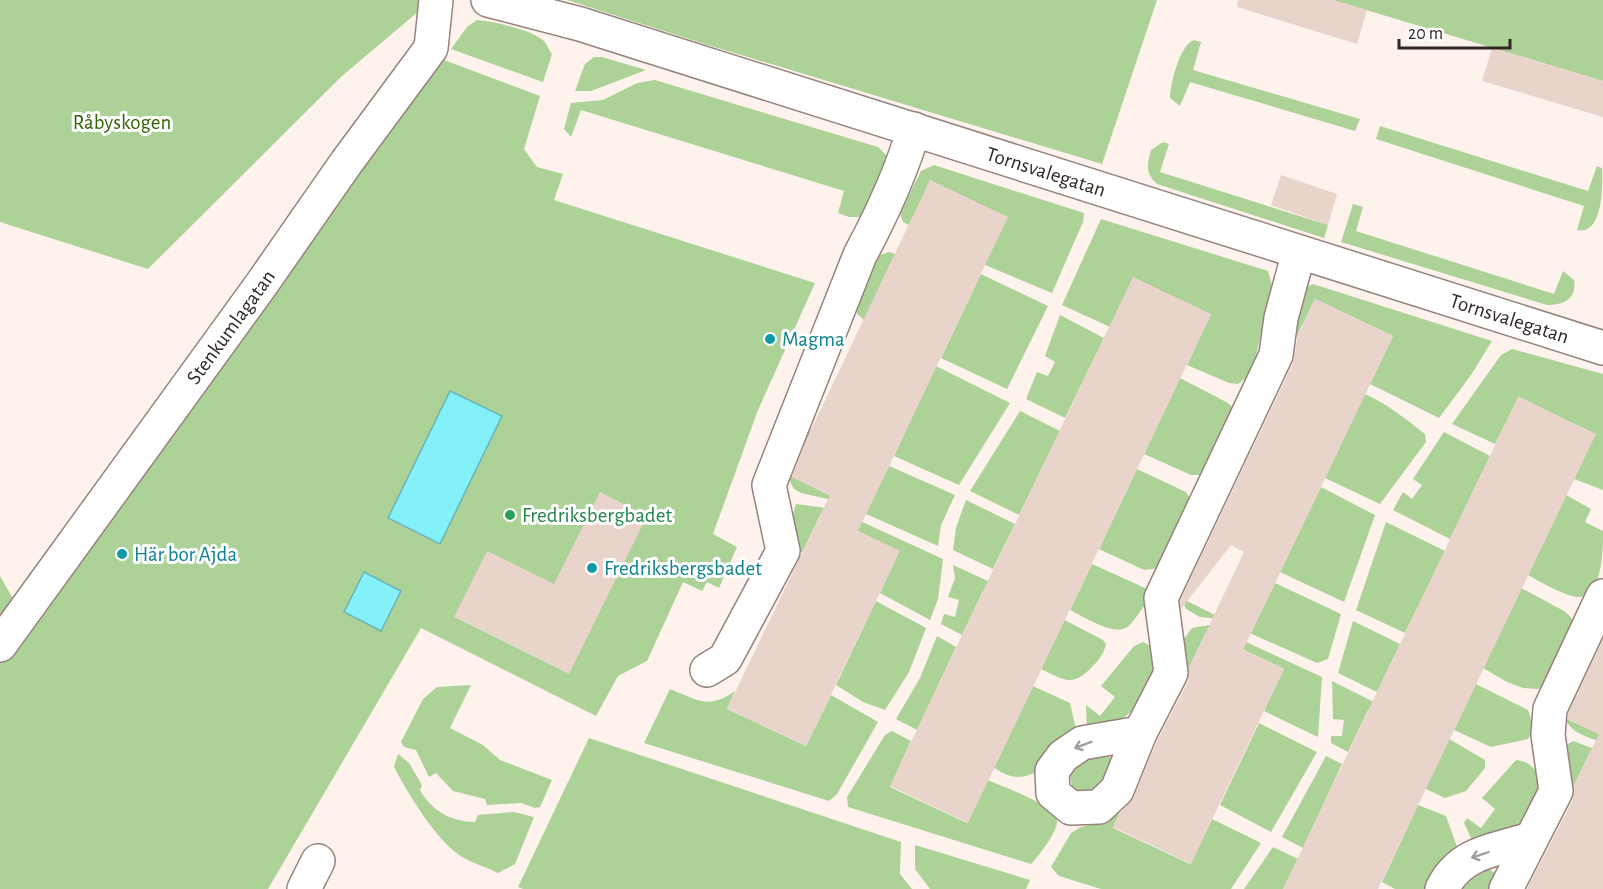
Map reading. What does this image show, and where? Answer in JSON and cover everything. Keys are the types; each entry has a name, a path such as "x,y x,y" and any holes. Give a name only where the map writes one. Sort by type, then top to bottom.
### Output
{"street":[{"name":"Stenkumlagatan","path":"0,645 431,48 436,0"},
{"name":"Tornsvalegatan","path":"488,0 580,24 1603,348"},
{"path":"707,670 725,659 783,551 769,486 860,255 879,219 907,152 914,129"},
{"path":"1140,733 1171,673 1161,598 1276,355 1281,318 1299,252"},
{"path":"1506,889 1556,791 1548,735 1550,709 1603,596"},
{"path":"1442,889 1448,878 1463,861 1531,839"}],"green space":[{"name":"Råbyskogen","path":"0,0 432,0 342,76 148,269 0,222"},
{"path":"567,0 1157,0 1102,164"},
{"path":"1333,0 1603,0 1603,81"},
{"path":"477,20 522,30 544,41 552,54 543,82 451,49 467,27"},
{"path":"1194,40 1201,42 1193,70 1360,119 1355,131 1190,82 1180,106 1170,98 1172,84 1184,49"},
{"path":"594,57 602,57 646,70 591,91 575,91 585,64"},
{"path":"444,60 540,96 524,149 537,167 563,174 554,200 815,283 758,410 713,534 737,547 719,588 707,582 702,591 683,582 647,661 618,676 596,716 421,628 268,889 0,889 0,576 28,625 381,125"},
{"path":"655,80 878,147 889,158 871,203 859,217 849,217 838,213 844,191 581,110 571,137 564,129 571,103 603,100 637,83"},
{"path":"1380,126 1588,191 1597,166 1602,168 1600,208 1597,218 1586,230 1577,230 1584,206 1376,139"},
{"path":"1163,142 1169,144 1160,172 1328,225 1324,238 1157,184 1149,172 1149,160 1151,150"},
{"path":"934,165 1084,213 1083,222 1052,293 985,265 903,222 900,213 921,171"},
{"path":"1353,204 1363,207 1356,231 1554,294 1563,271 1574,280 1573,292 1568,300 1547,305 1341,242"},
{"path":"1101,219 1268,271 1272,285 1252,373 1238,384 1229,383 1187,365 1211,314 1110,327 1062,305"},
{"path":"889,252 895,254 864,320 857,314 857,303 880,255"},
{"path":"981,274 1048,306 1007,389 941,358"},
{"path":"1313,284 1492,341 1471,375 1439,418 1370,384 1393,336 1315,299 1293,344 1299,291"},
{"path":"1060,315 1104,338 1065,418 1026,399 1037,372 1048,376 1055,362 1045,356"},
{"path":"1512,349 1603,374 1603,490 1574,479 1595,434 1519,397 1495,444 1452,424 1501,355"},
{"path":"936,366 1010,403 959,485 894,456"},
{"path":"1180,378 1235,409 1210,468 1200,475 1191,475 1144,454"},
{"path":"1365,394 1389,407 1425,434 1426,442 1380,504 1325,478"},
{"path":"1020,411 1060,431 1019,515 970,491"},
{"path":"805,428 811,431 790,476 866,513 889,466 955,495 941,525 938,546 837,501 801,493 794,489 788,477"},
{"path":"1444,432 1490,456 1450,539 1393,510 1403,492 1412,499 1422,485 1413,479"},
{"path":"1137,469 1186,492 1191,500 1159,568 1144,570 1099,549"},
{"path":"1321,487 1375,515 1344,602 1280,572"},
{"path":"1566,495 1591,509 1585,522 1603,531 1602,559 1597,580 1588,594 1580,597 1561,592 1528,575"},
{"path":"966,500 1015,524 993,569 953,550 956,528"},
{"path":"796,504 834,509 943,559 938,599 930,620 880,593 899,551 821,513 802,553 793,529"},
{"path":"1386,522 1445,551 1405,633 1356,610"},
{"path":"1092,564 1145,588 1146,604 1126,628 1110,629 1070,610"},
{"path":"953,565 999,586 994,596 983,591 962,635 941,624 944,614 955,617 959,600 948,597 955,578"},
{"path":"1275,583 1341,614 1328,659 1317,663 1218,619 1200,617 1186,609 1181,598 1251,633"},
{"path":"1521,588 1564,611 1571,617 1574,629 1548,682 1538,689 1523,688 1507,682 1483,668"},
{"path":"876,601 926,628 909,672 885,710 863,702 836,685"},
{"path":"1055,615 1103,640 1106,644 1098,660 1084,674 1072,680 1055,676 1041,669"},
{"path":"1353,621 1400,644 1377,692 1338,673"},
{"path":"1209,625 1322,677 1318,737 1264,711 1284,669 1206,632 1187,672 1184,639 1192,628"},
{"path":"937,636 956,647 917,730 896,719 920,678"},
{"path":"1143,642 1154,648 1160,661 1139,705 1121,720 1087,731 1086,705 1100,716 1115,697 1101,686 1134,646"},
{"path":"1332,681 1386,708 1368,710 1348,752 1331,743 1331,736 1342,736 1344,720 1333,719"},
{"path":"1476,684 1528,710 1534,728 1528,739 1491,747 1454,730"},
{"path":"471,685 450,728 483,745 500,760 552,780 540,807 535,808 521,803 487,805 485,799 453,791 436,773 429,777 416,750 404,747 401,742 423,699 437,687"},
{"path":"1033,686 1070,703 1077,734 1048,764 1039,770 1021,777 1009,775 994,768"},
{"path":"670,689 710,702 726,697 735,691 727,709 806,746 831,695 878,722 837,794 829,801 644,743"},
{"path":"1565,718 1603,736 1603,743 1576,731"},
{"path":"1259,723 1317,752 1271,832 1220,805"},
{"path":"892,731 911,741 890,787 967,823 988,780 1037,802 1054,814 1057,820 1055,830 1031,864 848,807 847,797 885,735"},
{"path":"1439,733 1485,760 1485,768 1466,791 1445,798 1426,789"},
{"path":"589,738 901,842 900,874 912,889 523,889 518,887"},
{"path":"1573,741 1603,752 1590,752 1571,792 1558,750"},
{"path":"398,754 409,763 422,785 420,790 425,797 436,809 450,817 475,822 478,815 514,812 534,817 515,864 498,873 454,851 434,830 407,790 394,767"},
{"path":"1101,754 1110,757 1113,766 1102,789 1085,794 1072,787 1070,773 1076,763"},
{"path":"1326,756 1342,764 1303,848 1282,837"},
{"path":"1516,760 1532,766 1538,779 1537,795 1527,819 1516,829 1487,845 1472,840 1464,823 1467,818 1481,828 1495,809 1482,798"},
{"path":"1418,805 1446,816 1458,850 1427,889 1395,889 1382,882"},
{"path":"1120,812 1113,828 1190,864 1212,819 1261,843 1231,889 1101,889 1059,876 1051,867 1071,833 1081,827 1105,822"},
{"path":"915,845 1030,880 1026,889 930,889 915,869"},
{"path":"1273,847 1298,859 1283,889 1244,889"},
{"path":"1488,868 1496,874 1494,889 1459,889 1476,870"}],"water":[{"path":"450,391 502,416 440,544 388,518"},
{"path":"364,572 401,591 381,631 344,612"}],"building":[{"path":"1238,0 1333,0 1367,10 1357,44 1237,7"},
{"path":"1492,48 1603,81 1603,117 1482,81"},
{"path":"1281,175 1337,194 1328,225 1271,205"},
{"path":"930,180 1008,217 858,531 900,551 806,746 727,709 830,495 792,477 809,434"},
{"path":"1133,277 1211,314 968,823 890,786"},
{"path":"1315,299 1393,336 1243,650 1284,669 1191,864 1113,827 1120,813 1134,797 1157,741 1188,682 1189,668 1244,552 1231,545 1181,609 1180,601 1293,363 1298,335"},
{"path":"1518,397 1596,434 1378,889 1283,889"},
{"name":"Fredriksbergsbadet","path":"600,492 647,516 569,674 454,617 487,551 554,584"},
{"path":"1603,640 1603,889 1527,889 1573,800 1574,785 1599,734 1568,719 1568,714"}],"place":[{"name":"Magma","path":"770,339"},
{"name":"Fredriksbergbadet","path":"510,515"},
{"name":"Här bor Ajda","path":"122,554"},
{"name":"Fredriksbergsbadet","path":"592,568"}]}
